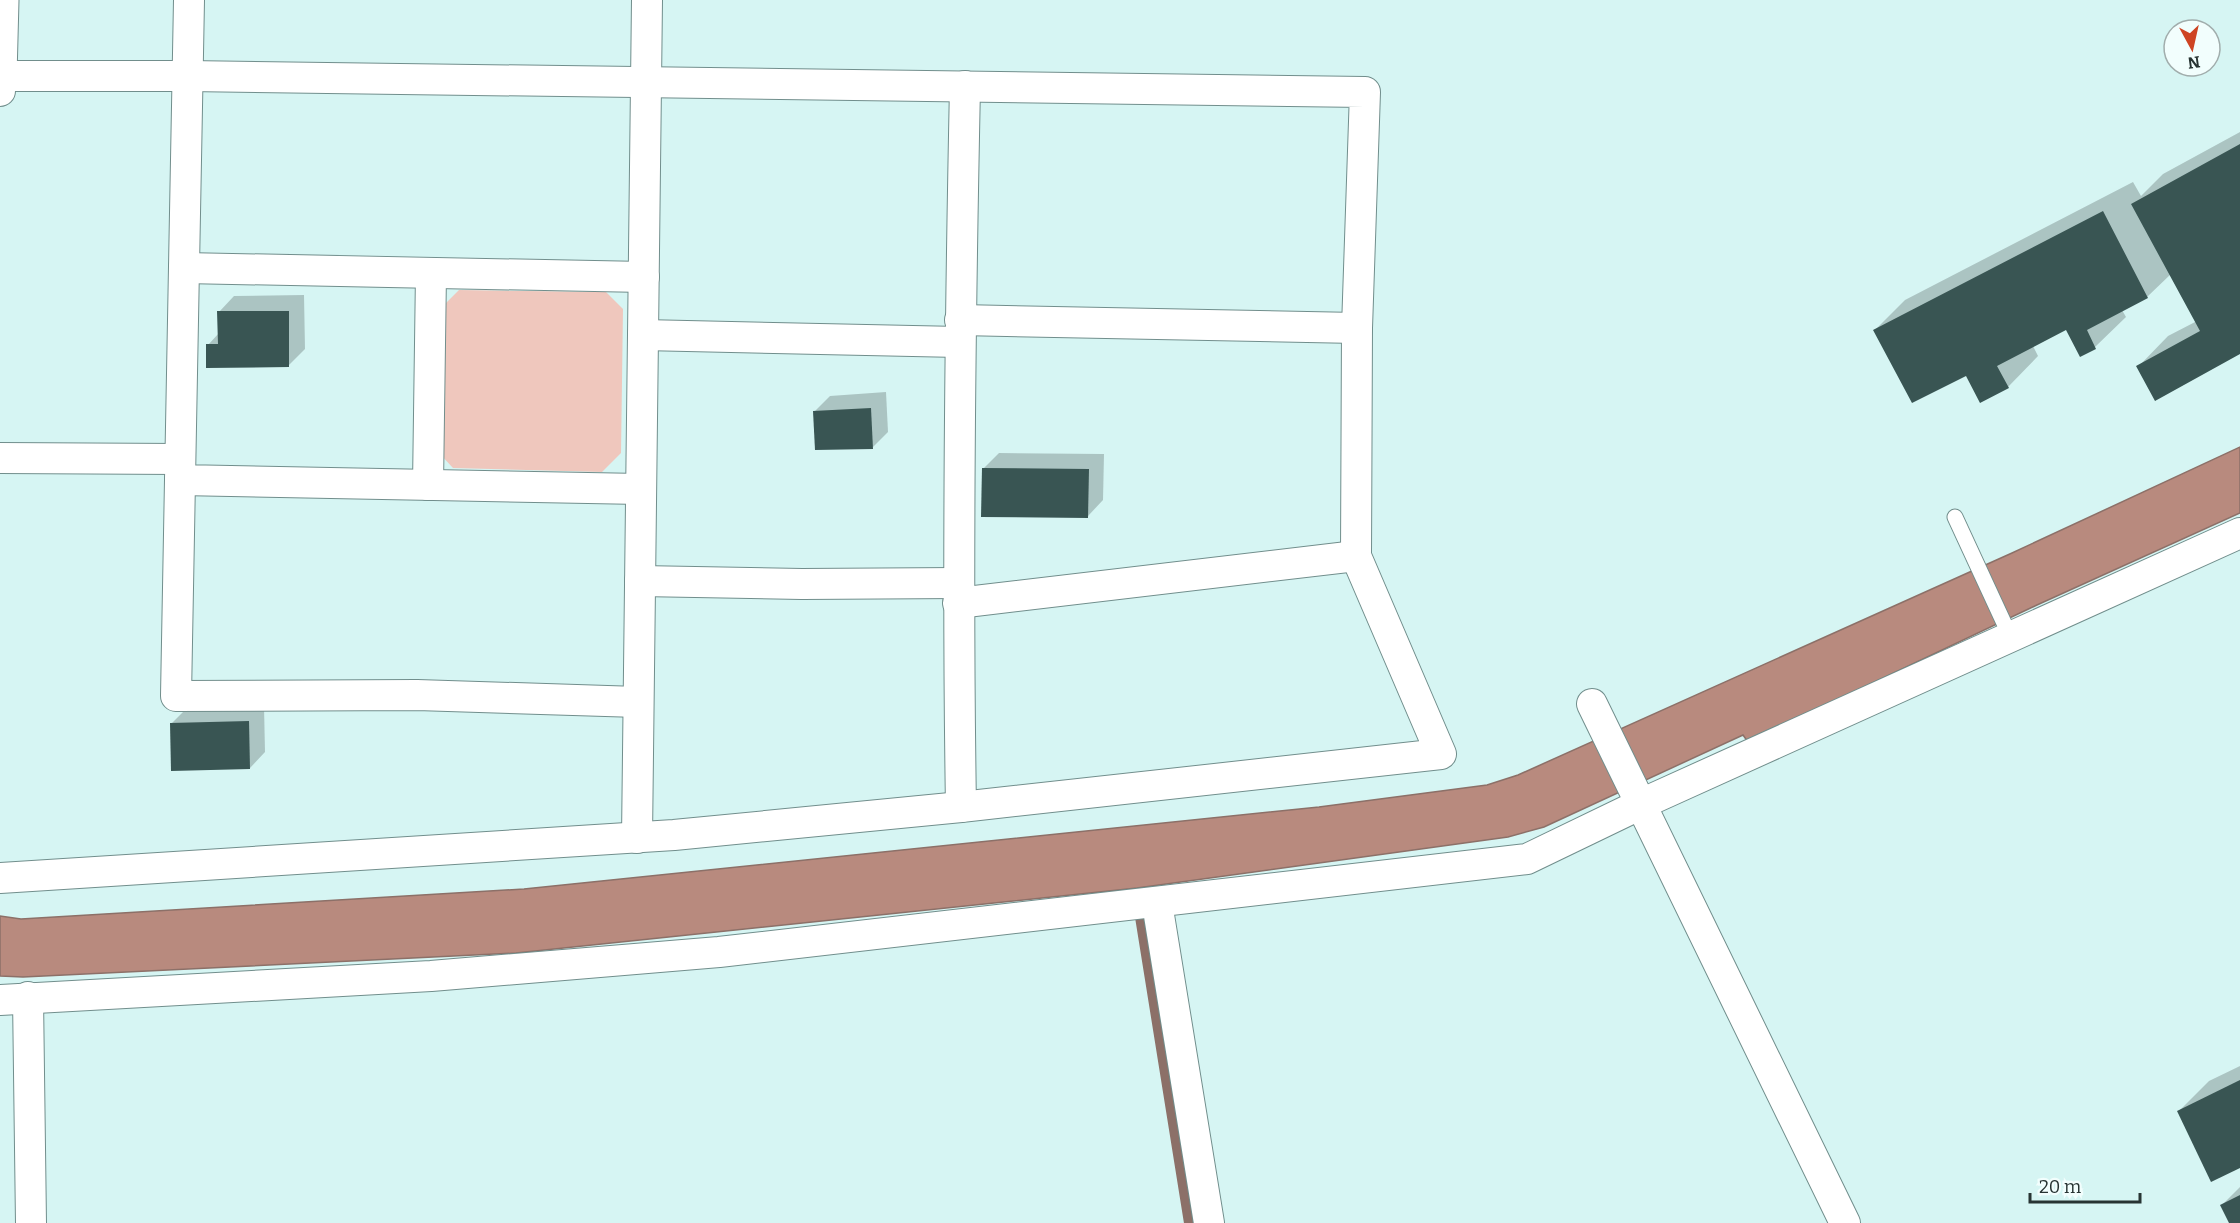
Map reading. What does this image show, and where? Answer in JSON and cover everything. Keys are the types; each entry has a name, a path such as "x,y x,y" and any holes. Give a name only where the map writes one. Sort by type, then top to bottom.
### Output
{"street":[{"path":"0,91 2,0"},
{"path":"189,0 176,696 417,695 638,702"},
{"path":"637,838 647,0"},
{"path":"0,76 188,76 1365,92 1356,328 1356,556 1441,754 961,807 637,838 0,878"},
{"path":"961,807 958,593 959,331 965,86"},
{"path":"184,268 644,277"},
{"path":"428,484 431,273"},
{"path":"643,335 1356,328"},
{"path":"0,458 428,484 641,489"},
{"path":"31,1223 14,999 431,976 719,952 1527,859 1641,804 2240,533"},
{"path":"640,581 802,584 958,593 1356,556"},
{"path":"1592,704 1845,1223"},
{"path":"1157,903 1209,1223"}],"lane":[{"path":"1955,517 2010,636"}],"shaded area":[{"path":"459,290 606,292 623,309 621,453 602,472 453,468 440,454 442,307"},
{"path":"2240,447 2240,513 2037,605 1748,742 1743,735 1544,827 1508,837 1137,888 516,953 23,977 0,976 0,916 21,919 524,889 1319,807 1487,785 1518,775 2012,553"}],"building":[{"path":"2240,144 2240,354 2155,401 2136,366 2200,331 2131,204"},
{"path":"2103,211 2148,298 2087,330 2096,349 2080,357 2066,330 1997,366 2009,388 1980,403 1966,376 1912,403 1873,330"},
{"path":"217,311 289,311 289,367 206,368 206,344 218,344"},
{"path":"871,408 873,449 815,450 813,411"},
{"path":"982,468 1089,469 1088,518 981,517"},
{"path":"249,721 250,769 171,771 170,723"},
{"path":"2240,1080 2240,1168 2211,1182 2177,1111"},
{"path":"2240,1195 2240,1223 2229,1223 2220,1205"}],"waterway":[{"path":"1140,917 1189,1223"}]}
